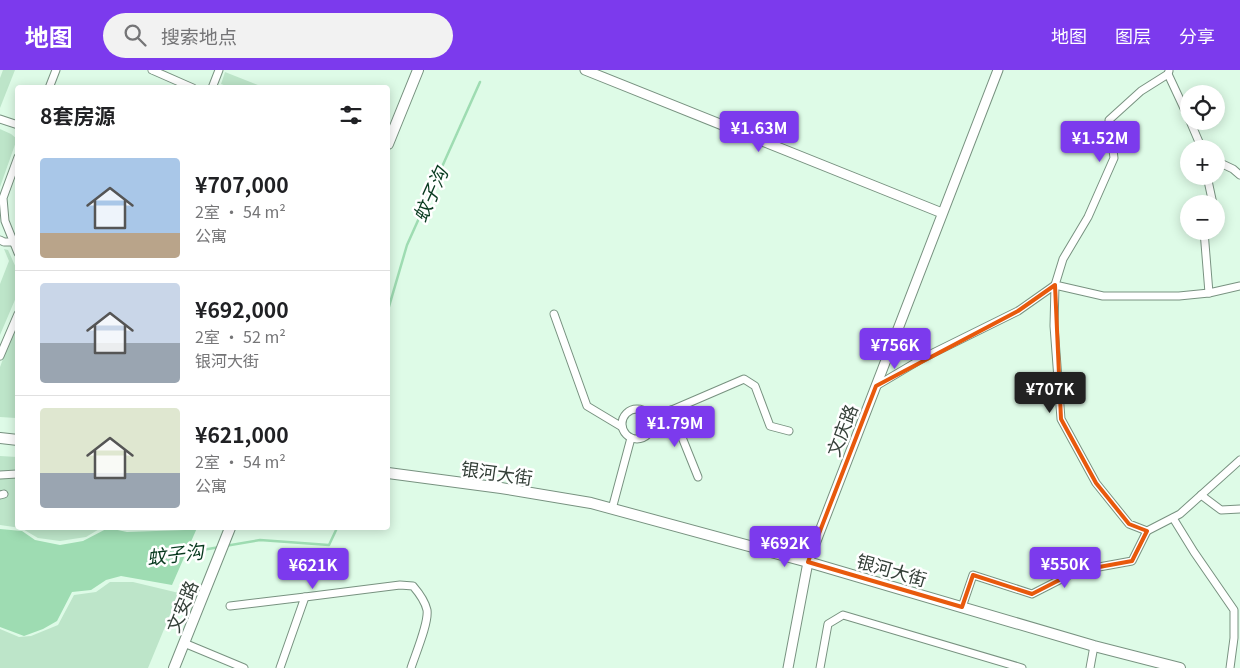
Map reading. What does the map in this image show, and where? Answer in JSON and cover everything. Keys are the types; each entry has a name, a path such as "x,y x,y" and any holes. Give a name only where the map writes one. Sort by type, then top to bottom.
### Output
{"main road":[{"path":"390,139 418,70"},
{"path":"0,438 15,440"},
{"name":"银河大街","path":"390,473 501,488 591,503 808,562 1094,646 1180,668"},
{"name":"文安路","path":"174,668 229,530"}],"street":[{"path":"50,85 56,70"},
{"path":"152,70 186,85"},
{"path":"213,85 219,70"},
{"path":"585,70 942,213"},
{"name":"文庆路","path":"788,668 808,562 998,70"},
{"path":"1147,532 1130,524 1096,483 1061,419 1054,326 1055,285 1063,259 1088,217 1114,158 1109,120 1141,90 1169,72 1180,98"},
{"path":"0,118 15,124"},
{"path":"1225,165 1240,175"},
{"path":"15,166 3,198 5,222 15,246"},
{"path":"0,240 13,242"},
{"path":"1205,240 1209,293"},
{"path":"876,386 925,358 1018,311 1055,285 1103,296 1179,296 1209,293 1240,286"},
{"path":"554,314 588,406 622,427"},
{"path":"0,356 15,321"},
{"path":"651,419 744,379 755,386 770,426 789,431"},
{"path":"635,409 644,411 651,419 649,433 641,439 631,438 624,432 622,427 626,414 635,409"},
{"path":"671,410 698,477"},
{"path":"612,509 631,438"},
{"path":"962,607 973,575 1032,594 1077,571 1132,561 1147,532 1180,514 1240,460"},
{"path":"0,475 15,474"},
{"path":"1201,495 1222,510 1240,510"},
{"path":"1173,518 1194,552 1237,611 1230,668"},
{"path":"230,606 400,584 413,586 421,596 427,612 425,628 411,668"},
{"path":"280,668 305,597"},
{"path":"820,668 828,624 843,615 1022,668"},
{"path":"184,643 244,668"},
{"path":"1090,668 1094,646"}],"highlighted area":[{"path":"1055,285 1061,419 1096,483 1129,524 1147,531 1132,561 1077,571 1032,594 973,575 962,607 808,562 876,386 1018,311"}],"shaded area":[{"path":"3,70 15,70 0,108 0,78"},
{"path":"225,72 258,85 224,85 221,84"},
{"path":"0,129 15,137 15,145 0,187"},
{"path":"4,249 8,250 15,266 15,300 0,335 0,284 9,261"},
{"path":"15,326 15,418 0,417 0,367"},
{"path":"0,456 15,457 15,528 0,525"},
{"path":"24,530 98,530 86,537 60,541 38,538"},
{"path":"110,582 133,582 179,593 148,668 0,668 0,629 19,637 31,636 58,625 74,595 96,592"}],"water":[{"path":"0,529 22,531 35,540 60,545 83,541 104,530 127,532 196,530 172,585 121,576 106,580 91,590 72,592 57,621 43,629 24,636 0,627"}],"waterway":[{"name":"蚊子沟","path":"390,303 407,245 480,82"},
{"name":"蚊子沟","path":"225,546 260,540 329,545 336,530"},
{"name":"蚊子沟","path":"184,553 220,547"}]}
